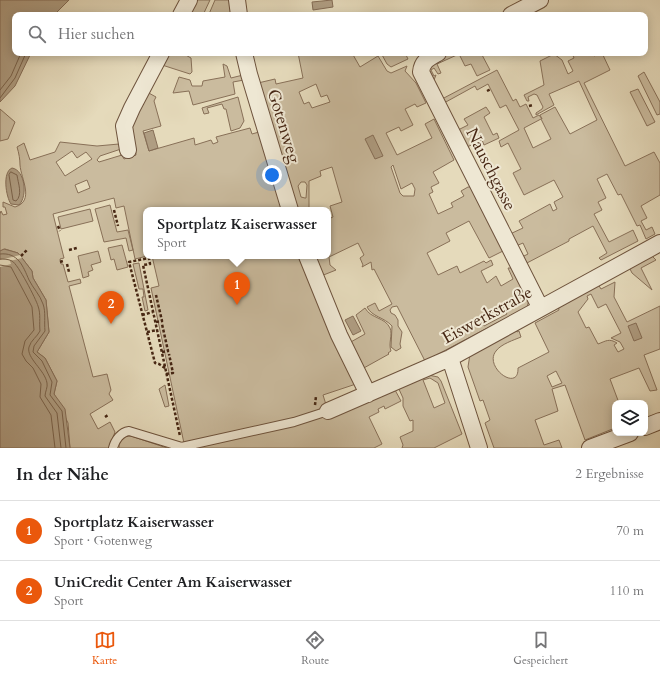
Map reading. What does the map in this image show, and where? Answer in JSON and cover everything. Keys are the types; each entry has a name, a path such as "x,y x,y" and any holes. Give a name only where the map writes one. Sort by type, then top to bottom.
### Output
{"street":[{"path":"183,12 189,0"},
{"path":"237,0 239,12"},
{"path":"517,12 540,0"},
{"path":"128,150 124,126 159,56"},
{"name":"Gotenweg","path":"245,56 248,74 289,207"},
{"name":"Nauschgasse","path":"432,56 422,65 421,72 540,307"},
{"name":"Eiswerkstraße","path":"322,408 368,394 450,358 540,307 660,243"},
{"path":"308,259 340,335 368,394"},
{"path":"450,358 479,448"},
{"path":"648,426 660,422"},
{"path":"590,448 622,436"}],"lane":[{"path":"113,448 114,441 124,432 129,431 179,447 294,422 322,408"}],"path":[{"path":"487,91 491,89"},
{"path":"114,210 118,226"},
{"path":"58,226 60,231"},
{"path":"69,250 77,248"},
{"path":"21,256 27,250"},
{"path":"143,259 130,262 155,363 165,368"},
{"path":"149,259 150,264 143,265 162,352 179,447"},
{"path":"67,264 69,272"},
{"path":"156,295 162,321 156,322"},
{"path":"142,315 153,312"},
{"path":"162,324 168,350 162,352"},
{"path":"147,332 157,330"},
{"path":"166,374 173,373 169,354"},
{"path":"316,396 322,408"}],"shaded area":[{"path":"196,0 210,0 204,12 190,12"},
{"path":"215,0 232,0 234,12 210,12"},
{"path":"167,56 187,56 191,58 192,72 190,74 162,65"},
{"path":"299,56 354,56 360,67 378,56 387,71 391,73 407,66 405,71 416,83 426,103 417,107 415,104 405,109 413,125 401,131 399,127 386,133 397,155 432,138 425,124 434,119 454,160 433,172 439,183 431,187 433,192 429,194 438,214 453,207 451,203 464,196 461,191 471,187 503,251 489,258 469,221 446,233 450,241 427,253 438,275 457,266 460,273 484,261 486,263 491,260 493,265 481,271 487,283 496,276 501,286 513,279 508,268 513,268 529,300 527,307 425,361 397,306 392,307 390,310 391,313 395,315 398,320 398,326 402,332 400,344 401,348 396,351 391,347 392,326 372,313 367,307 375,303 379,311 392,304 374,269 372,270 371,262 362,267 363,265 360,258 364,255 358,243 331,256 331,218 333,217 330,206 342,202 332,167 320,171 321,176 309,181 309,207 296,207 258,83 275,79 276,84 303,78","holes":["316,84 321,97 327,95 330,102 312,108 309,102 304,104 299,92","393,165 401,189 412,183 415,189 414,196 403,196 400,193 391,167","301,182 305,182 307,185 306,198 301,197 298,186","503,307 507,314 484,326 481,319"]},
{"path":"383,56 406,56 408,59 391,67 387,64"},
{"path":"442,56 455,56 437,64 441,73 438,74 434,68 431,70 434,76 436,75 434,80 429,70 432,61"},
{"path":"460,56 483,56 490,70 477,76 471,64 465,66"},
{"path":"550,56 557,56 562,60 568,74 573,71 568,61 574,58 573,56 603,56 610,70 584,83 625,166 654,152 660,163 660,195 641,206 647,218 641,221 646,230 652,227 655,234 646,239 640,225 637,226 621,194 618,195 607,174 597,179 606,198 598,202 602,210 594,214 609,242 633,230 638,241 601,260 599,258 607,253 593,226 569,239 569,241 525,264 522,257 528,254 523,243 516,246 510,234 523,228 519,221 550,204 553,211 557,209 554,202 563,197 554,180 524,195 513,173 521,169 508,143 501,147 499,141 519,130 506,105 500,108 488,84 477,90 475,86 444,103 442,99 497,70 513,101 516,99 520,107 526,104 533,118 539,115 542,119 540,115 555,107 570,134 597,120 579,81 549,94 554,105 536,115 536,113 543,107 537,95 534,94 528,97 529,101 527,101 524,95 544,85 540,61","holes":["541,119 551,139 533,148 524,128"]},
{"path":"223,64 227,66 231,78 243,75 244,80 233,82 235,94 193,105 189,91 173,93 179,77 190,80 192,86 202,86 203,81 225,77"},
{"path":"644,72 660,102 660,114 657,115 638,76"},
{"path":"638,89 655,122 647,126 630,92"},
{"path":"147,92 156,97 154,101 161,126 143,131 149,151 194,138 195,145 211,140 213,144 218,142 216,137 250,128 252,134 259,132 283,207 143,207 143,257 135,259 124,206 116,208 114,198 53,214 64,258 60,259 61,264 63,264 68,282 80,279 81,283 69,286 93,377 107,374 111,390 109,394 113,400 90,414 98,429 110,422 115,432 109,448 70,448 68,423 54,394 57,381 45,358 37,352 49,332 46,300 33,278 32,271 18,253 5,249 0,251 0,214 1,211 3,215 7,214 5,207 3,207 3,202 15,207 21,204 26,195 17,147 24,143 30,160 55,152 60,142 97,146 119,144 121,149 100,156 97,160 99,162 122,155 124,159 136,155 131,127","holes":["72,151 77,158 86,152 92,159 65,176 56,162","87,180 90,188 78,193 75,185"]},
{"path":"238,97 244,121 240,128 231,131 226,109 224,109 222,104 207,108 209,113 204,114 202,108"},
{"path":"486,107 490,113 484,117 493,135 497,133 499,138 484,145 482,140 467,147 458,130 468,125 464,119"},
{"path":"0,109 15,122 8,139 0,141"},
{"path":"110,205 117,232 128,230 133,250 129,251 126,238 104,242 95,209"},
{"path":"90,209 93,221 61,229 58,217"},
{"path":"122,245 128,267 117,270 114,259 111,260 108,248"},
{"path":"98,251 101,262 91,265 93,270 88,272 89,276 83,278 78,256"},
{"path":"652,256 656,260 641,268 652,290 632,273 629,267"},
{"path":"153,259 301,259 356,384 323,395 328,411 395,390 401,401 385,409 384,406 378,409 379,412 369,417 382,444 374,448 185,448 151,288 159,286"},
{"path":"314,259 329,259 330,265 336,270 321,276"},
{"path":"139,263 148,310 145,311 142,297 144,297 143,289 139,289 133,264"},
{"path":"615,282 614,297 627,322 660,306 660,349 644,355 657,390 650,391 639,368 610,379 618,400 612,400 612,429 585,440 565,385 552,389 558,411 535,420 544,445 559,440 562,448 494,448 485,423 490,420 483,400 480,401 468,367 470,354 514,328 517,332 519,331 521,337 501,346 493,357 494,364 502,375 508,378 513,378 517,375 518,368 549,352 535,323 559,310 558,306 598,284 601,289","holes":["591,294 598,308 606,304 621,333 611,338 620,342 624,349 618,352 614,345 617,343 608,340 598,344 589,327 586,328 578,312 588,299 587,296","556,371 562,383 552,387 547,376"]},
{"path":"365,308 368,312 388,324 391,333 391,351 388,353 389,354 362,369 349,343 365,334 356,315"},
{"path":"428,375 438,377 441,381 462,434 434,448 402,448 403,445 400,437 413,431 413,420 410,421 403,406 403,398 398,387","holes":["430,378 438,383 445,403 434,408 423,380"]},
{"path":"165,385 169,406 165,407 159,389"},
{"path":"131,436 167,448 119,448 122,439"}],"water":[{"path":"0,0 69,0 57,12 12,12 12,56 30,56 15,86 0,102"},
{"path":"332,0 333,7 313,10 312,2"},
{"path":"153,130 158,148 149,151 144,133"},
{"path":"373,135 383,156 375,159 365,139"},
{"path":"12,168 20,173 24,184 24,196 19,205 11,204 6,191 7,174"},
{"path":"4,249 18,253 32,271 33,278 46,300 49,332 37,352 45,358 57,381 54,394 65,409 70,448 0,448 0,251"},
{"path":"353,316 361,331 353,335 345,320"},
{"path":"636,323 642,338 634,341 628,326"}],"pier":[{"path":"20,255 22,258 10,261 11,264 0,267 0,260"}],"place":[{"name":"Sportplatz Kaiserwasser","path":"237,305"},
{"name":"UniCredit Center Am Kaiserwasser","path":"111,324"}]}
